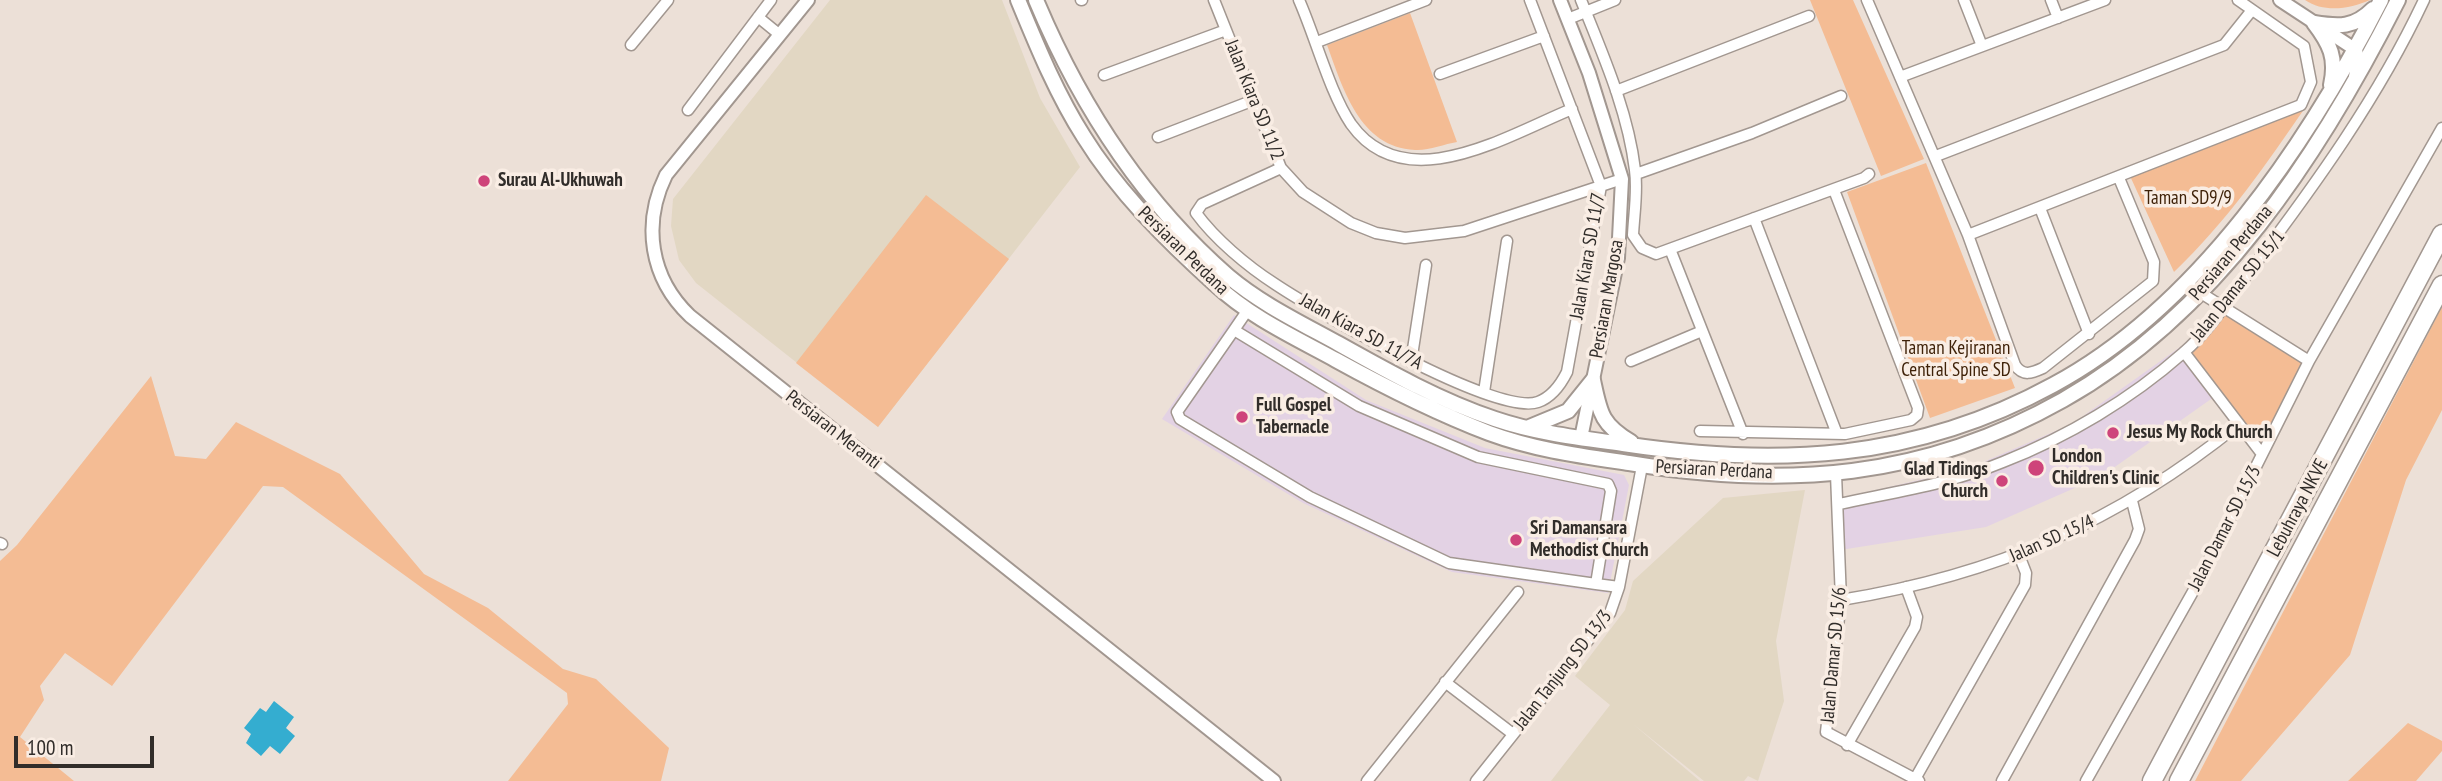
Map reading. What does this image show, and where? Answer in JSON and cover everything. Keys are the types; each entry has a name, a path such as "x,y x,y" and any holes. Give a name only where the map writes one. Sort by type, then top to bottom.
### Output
{"highway":[{"name":"Lebuhraya NKVE","path":"2152,781 2442,234"},
{"name":"Lebuhraya NKVE","path":"2179,781 2442,285"}],"main road":[{"name":"Persiaran Perdana","path":"1018,0 1076,123 1105,167 1174,244 1215,285 1247,311 1376,382 1489,433 1522,444 1636,465 1738,475 1836,474 1896,466 1932,457 1999,433 2066,398 2124,360 2201,292 2311,154 2398,0"},
{"name":"Persiaran Perdana","path":"1036,0 1061,58 1097,124 1121,158 1149,194 1226,274 1257,298 1387,371 1458,404 1526,428 1717,457 1873,449 1922,438 2001,412 2058,383 2117,343 2185,283 2241,219 2299,140 2356,50 2381,0"},
{"path":"2314,23 2349,26 2361,21 2381,0"},
{"path":"2314,23 2332,51 2334,63 2329,93"},
{"path":"1526,428 1568,411 1593,380"},
{"path":"1593,380 1600,414 1607,425 1638,446"},
{"path":"2058,383 2066,398"},
{"path":"1522,444 1572,446 1581,438 1590,448 1636,465"}],"street":[{"path":"631,45 668,0"},
{"path":"688,110 771,0"},
{"name":"Persiaran Meranti","path":"808,0 666,175 657,194 652,232 654,254 665,287 690,316 1274,781"},
{"name":"Jalan Kiara SD 11/2","path":"1214,0 1281,168 1303,192 1351,223 1376,233 1405,238 1464,231 1622,179"},
{"path":"1298,0 1352,125 1368,141 1396,157 1415,161 1445,159 1572,109"},
{"path":"1317,42 1426,0"},
{"name":"Jalan Kiara SD 11/7","path":"1530,0 1601,186 1567,372 1552,394"},
{"name":"Persiaran Margosa","path":"1560,0 1589,73 1622,179 1618,258 1581,438"},
{"path":"1581,0 1616,90 1636,174 1633,235 1642,248 1656,254 1834,190 1869,174"},
{"path":"1567,19 1615,0"},
{"path":"1867,0 1936,156 2015,365 2022,372 2031,373 2090,334 2149,286 2155,276 2154,262 2119,178"},
{"path":"1964,0 1982,46"},
{"path":"2052,0 2058,18"},
{"path":"1900,77 2105,0"},
{"path":"1968,235 2301,105 2311,82 2304,46 2238,0"},
{"path":"2280,0 2356,50 2364,49 2381,33"},
{"name":"Jalan Damar SD 15/1","path":"1839,504 1950,481 2004,462 2075,428 2127,396 2185,352 2225,307 2342,146 2405,40 2424,0"},
{"path":"1936,156 2224,45 2252,10"},
{"path":"1616,90 1809,16"},
{"path":"758,17 780,35"},
{"path":"1104,75 1226,30"},
{"path":"1440,74 1544,36"},
{"path":"2354,82 2358,59 2356,50"},
{"path":"1636,174 1752,133 1841,96"},
{"path":"1158,137 1254,100"},
{"name":"Jalan Damar SD 15/3","path":"2086,781 2194,588 2309,360 2442,128"},
{"name":"Jalan Kiara SD 11/7A","path":"1281,168 1196,209 1199,216 1222,241 1273,283 1411,362 1484,392 1520,402 1537,403 1552,394"},
{"path":"1700,431 1837,434 1911,420 1917,415 1918,408 1834,190"},
{"path":"2040,208 2090,334"},
{"path":"1754,218 1837,434"},
{"path":"1484,392 1507,241"},
{"path":"1670,249 1742,434"},
{"path":"1411,362 1426,265"},
{"path":"2185,283 2309,360"},
{"path":"1247,311 1178,409 1180,419 1310,497 1449,563 1619,587"},
{"path":"1234,330 1359,406 1478,457 1608,484 1611,491 1596,584"},
{"path":"1631,360 1702,331"},
{"path":"2185,352 2262,454"},
{"name":"Jalan SD 15/4","path":"1841,600 1906,587 2019,555 2132,501 2198,457 2239,424"},
{"name":"Jalan Tanjung SD 13/3","path":"1476,781 1604,621 1619,587 1636,465"},
{"name":"Jalan Damar SD 15/6","path":"1836,474 1841,600 1826,732 1917,780"},
{"path":"2002,781 2135,540 2139,529 2132,501"},
{"path":"1917,780 2025,584 2026,573 2019,555"},
{"path":"1847,744 1915,627 1917,617 1906,587"},
{"path":"1367,781 1518,592"},
{"path":"1445,682 1513,734"}],"shaded area":[{"path":"830,0 1002,0 1040,98 1080,167 878,427 696,283 679,260 671,226 673,199"},
{"path":"1234,315 1366,400 1485,448 1624,475 1629,485 1608,593 1452,572 1303,503 1162,419"},
{"path":"2183,345 2221,392 2102,476 1986,527 1834,551 1833,500 1967,469 2072,424"},
{"path":"1805,490 1776,641 1784,701 1758,781 1748,776 1744,781 1704,781 1633,724 1700,781 1551,781 1610,705 1575,676 1625,610 1633,581 1723,498"}],"green space":[{"path":"1810,0 1853,0 1924,159 1881,176"},
{"path":"2305,0 2370,0 2354,6 2329,8"},
{"path":"1410,13 1457,142 1420,150 1396,146 1367,127 1347,96 1327,45"},
{"name":"Taman SD9/9","path":"2307,105 2229,212 2174,272 2130,176"},
{"name":"Taman Kejiranan Central Spine SD","path":"1926,163 2015,388 1930,418 1847,192"},
{"path":"926,195 1009,259 878,427 796,363"},
{"path":"2442,307 2442,410 2406,480 2350,655 2241,781 2195,781"},
{"path":"2225,311 2305,360 2262,448 2189,353"},
{"path":"151,376 175,456 206,459 236,422 340,474 424,574 488,608 563,669 596,679 669,748 661,781 508,781 568,704 567,693 283,487 263,486 112,686 65,653 40,686 44,700 20,737 74,781 0,781 0,561 17,545"},
{"path":"2408,723 2442,741 2442,751 2416,781 2348,781"}],"water":[{"path":"274,701 294,717 286,728 295,736 280,754 270,746 261,756 246,743 251,734 244,728 260,708 266,712"}],"place":[{"name":"Surau Al-Ukhuwah","path":"484,181"},
{"name":"Full Gospel Tabernacle","path":"1242,417"},
{"name":"Jesus My Rock Church","path":"2113,433"},
{"name":"London Children's Clinic","path":"2036,468"},
{"name":"Glad Tidings Church","path":"2002,481"},
{"name":"Sri Damansara Methodist Church","path":"1516,540"}]}
